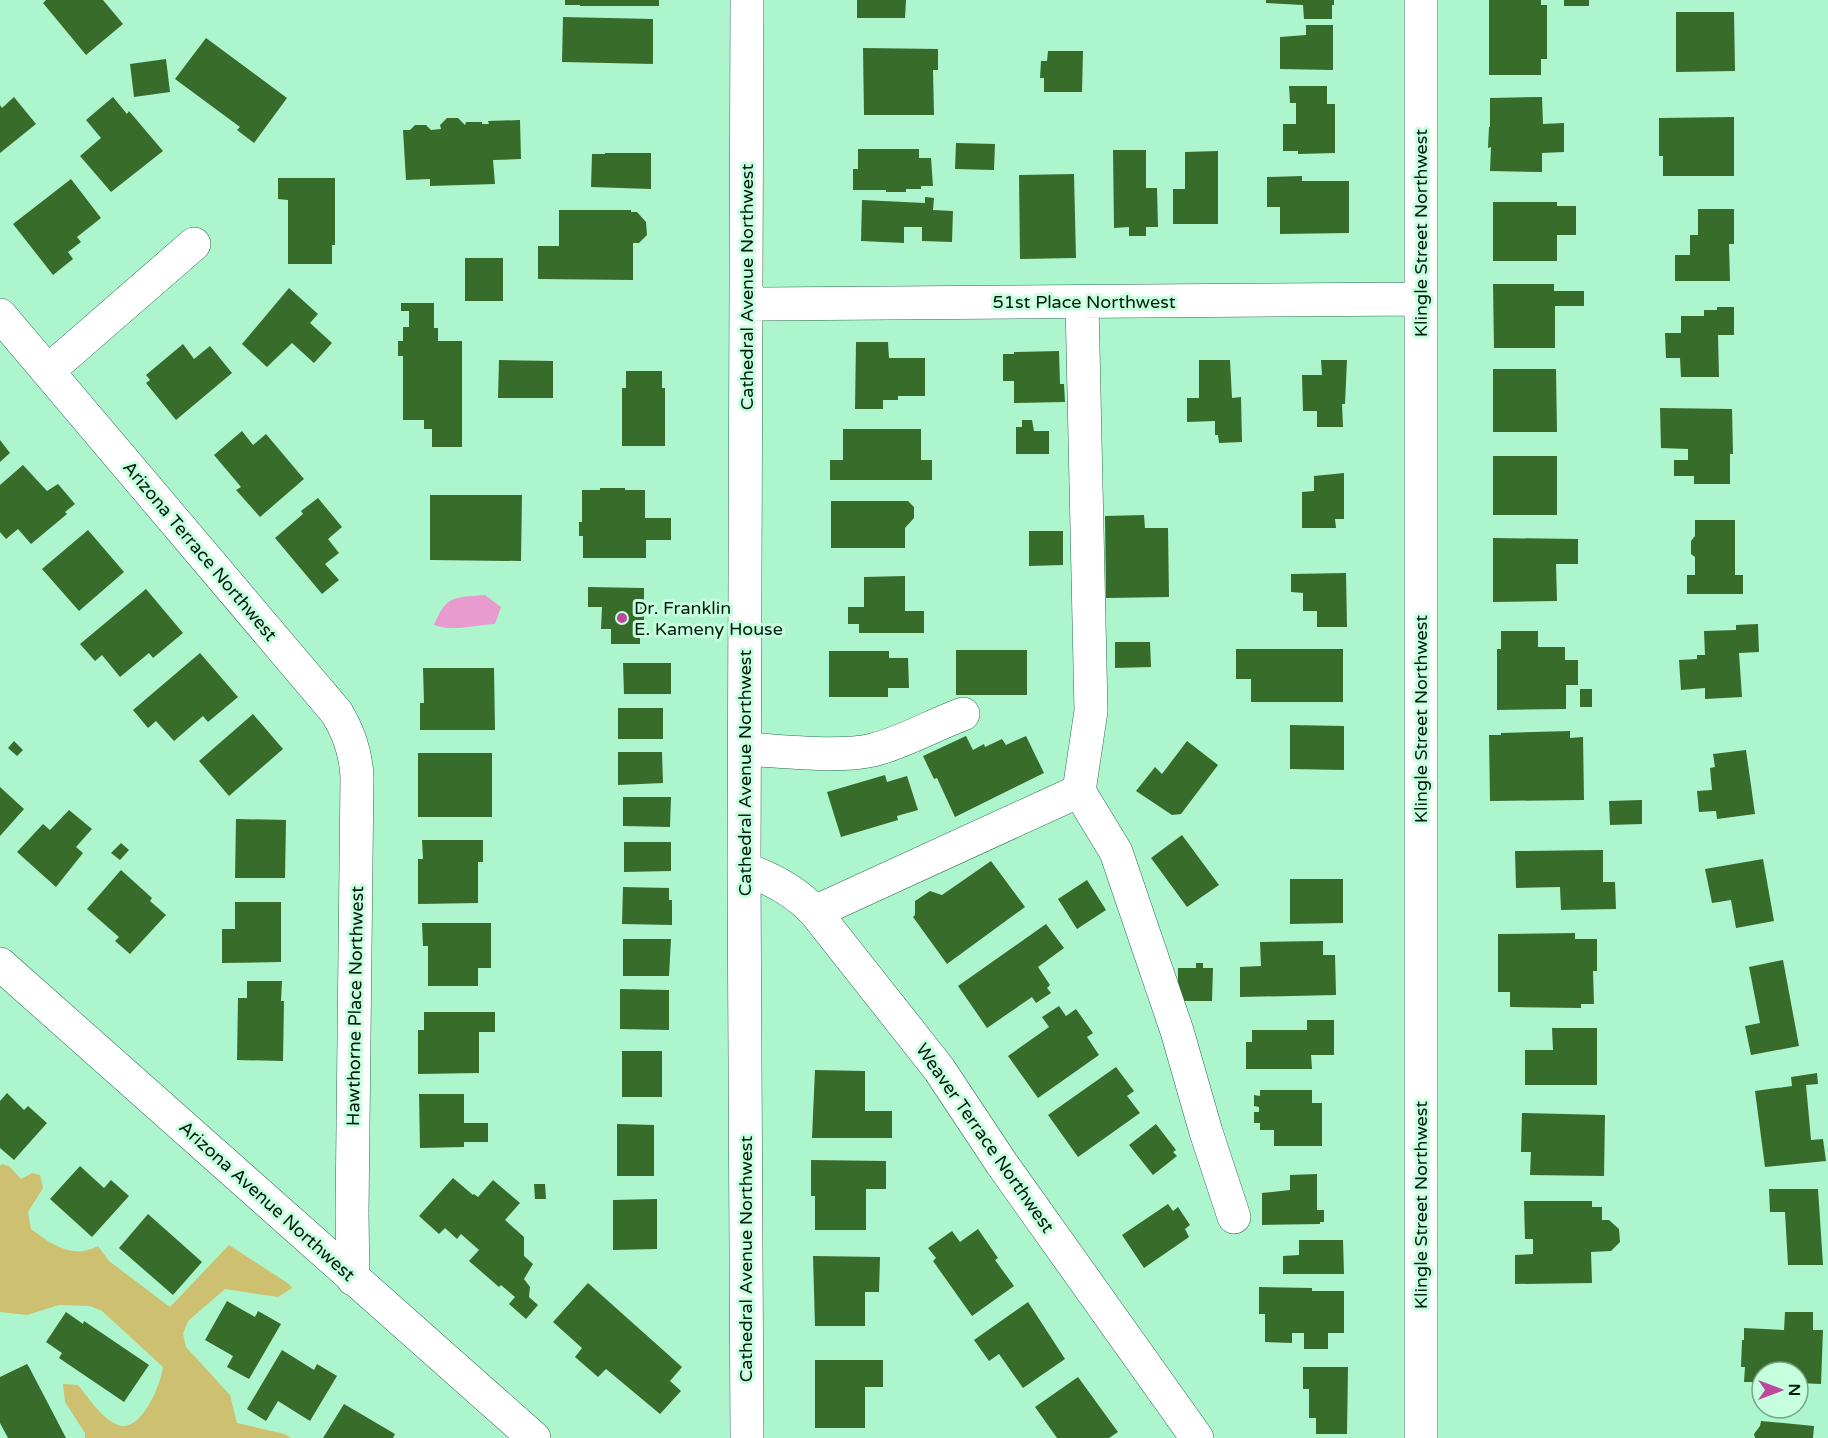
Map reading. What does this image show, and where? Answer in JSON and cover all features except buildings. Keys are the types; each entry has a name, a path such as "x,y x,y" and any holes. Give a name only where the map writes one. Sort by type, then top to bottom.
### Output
{"street":[{"name":"Cathedral Avenue Northwest","path":"747,0 744,869 747,1438"},
{"name":"Klingle Street Northwest","path":"1421,0 1421,1438"},
{"path":"48,371 194,244"},
{"name":"51st Place Northwest","path":"747,304 1421,299"},
{"path":"1082,302 1091,711 1079,791 1116,852 1177,1031 1206,1132 1234,1217"},
{"name":"Arizona Terrace Northwest","path":"0,315 337,713 349,734"},
{"path":"745,749 840,753 871,750 895,743 963,714"},
{"name":"Hawthorne Place Northwest","path":"349,734 357,764 353,1279"},
{"path":"815,912 1079,791"},
{"name":"Weaver Terrace Northwest","path":"744,869 777,882 799,897 815,912 939,1069 1002,1164 1197,1438"},
{"name":"Arizona Avenue Northwest","path":"0,964 534,1438"}],"shaded area":[{"path":"485,595 501,607 495,624 457,628 434,625 443,608 453,600"},
{"path":"2,1164 9,1166 21,1179 32,1173 40,1175 43,1188 28,1212 31,1229 54,1245 71,1251 89,1250 98,1246 109,1261 170,1307 229,1245 289,1284 292,1288 278,1297 225,1289 188,1321 183,1334 186,1347 230,1395 237,1423 285,1434 291,1438 85,1438 85,1433 65,1402 63,1384 78,1385 106,1418 118,1425 126,1426 142,1415 148,1406 163,1367 102,1311 90,1306 59,1305 27,1315 0,1312 0,1166"}],"place":[{"name":"Dr. Franklin E. Kameny House","path":"622,618"}]}
